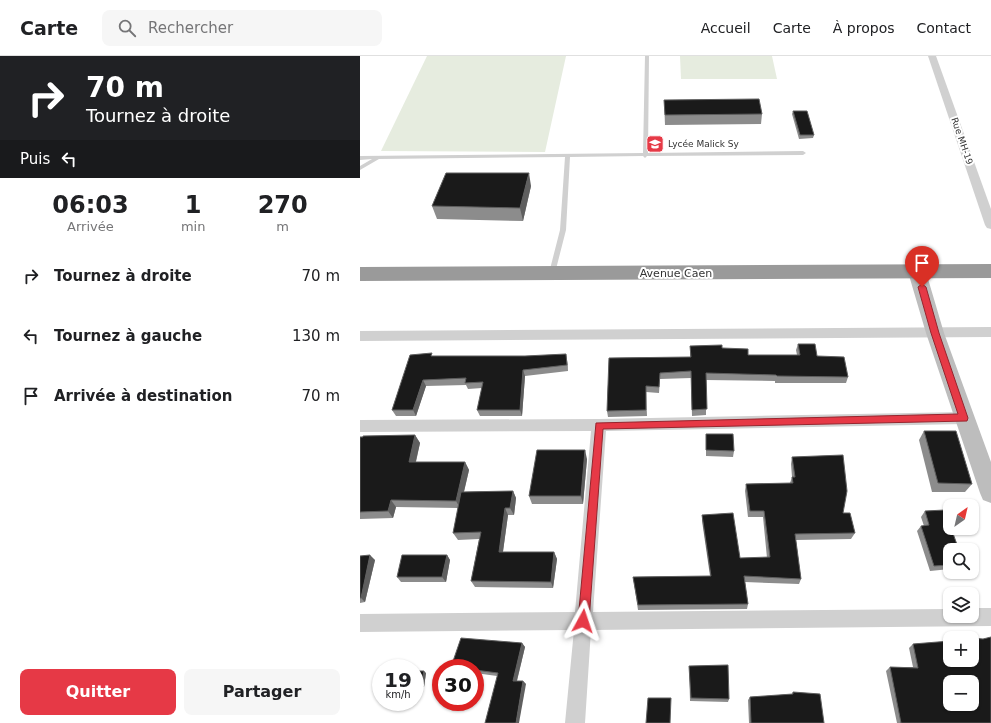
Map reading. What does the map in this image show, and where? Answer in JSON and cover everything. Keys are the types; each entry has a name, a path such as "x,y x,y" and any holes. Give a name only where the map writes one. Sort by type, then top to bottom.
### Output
{"highway":[{"name":"Avenue Caen","path":"360,274 991,271"}],"street":[{"name":"Rue MH-19","path":"932,56 991,225"},
{"path":"917,272 935,333 991,493"},
{"path":"360,336 991,332"},
{"path":"360,426 599,426 964,418"},
{"path":"575,723 599,426"},
{"path":"360,623 991,617"}],"lane":[{"path":"645,156 648,56"},
{"path":"360,158 803,154"},
{"path":"552,274 563,230 568,156"},
{"path":"360,168 379,158"}],"shaded area":[{"path":"427,56 566,56 545,152 381,151"},
{"path":"680,56 772,56 777,79 681,79"}],"building":[{"path":"759,99 762,114 665,115 664,100"},
{"path":"793,111 807,111 814,135 800,135"},
{"path":"446,173 529,173 520,208 432,206"},
{"path":"798,344 815,344 817,356 844,357 848,377 706,373 707,409 692,410 691,371 660,373 659,387 646,386 646,410 607,411 609,358 691,357 690,346 722,345 722,348 748,349 748,355 800,355"},
{"path":"432,353 431,356 525,356 566,354 567,365 523,370 520,410 477,410 483,382 465,383 466,378 423,380 413,410 392,410 410,355"},
{"path":"924,431 956,431 972,484 938,483"},
{"path":"706,434 733,434 734,451 706,450"},
{"path":"415,435 409,462 465,462 456,501 391,500 388,511 360,512 360,437"},
{"path":"537,450 585,450 581,496 529,496"},
{"path":"843,455 847,491 843,513 850,513 855,533 795,534 801,579 744,576 748,604 638,605 633,577 711,576 702,515 733,513 740,558 770,557 764,511 750,511 746,484 793,483 792,477 795,477 792,457"},
{"path":"513,491 510,508 505,508 499,552 554,552 551,582 471,581 481,532 453,533 461,492"},
{"path":"943,510 943,535 954,535 956,543 943,543 943,565 934,566 921,526 929,525 925,511"},
{"path":"370,555 361,598 360,598 360,556"},
{"path":"402,555 447,555 442,577 397,577"},
{"path":"991,637 991,723 901,723 890,667 918,668 913,644 943,642 943,667 979,667 979,639"},
{"path":"461,638 522,643 513,681 523,681 516,723 485,723 498,673 484,671 484,659 454,659"},
{"path":"728,665 729,699 691,698 689,666"},
{"path":"793,692 820,694 824,723 751,723 750,697 793,694"},
{"path":"648,698 671,698 670,723 646,723"}],"place":[{"name":"Lycée Malick Sy","path":"655,144"}],"route":[{"path":"583,621 599,426 964,418 935,333 922,287"}]}
